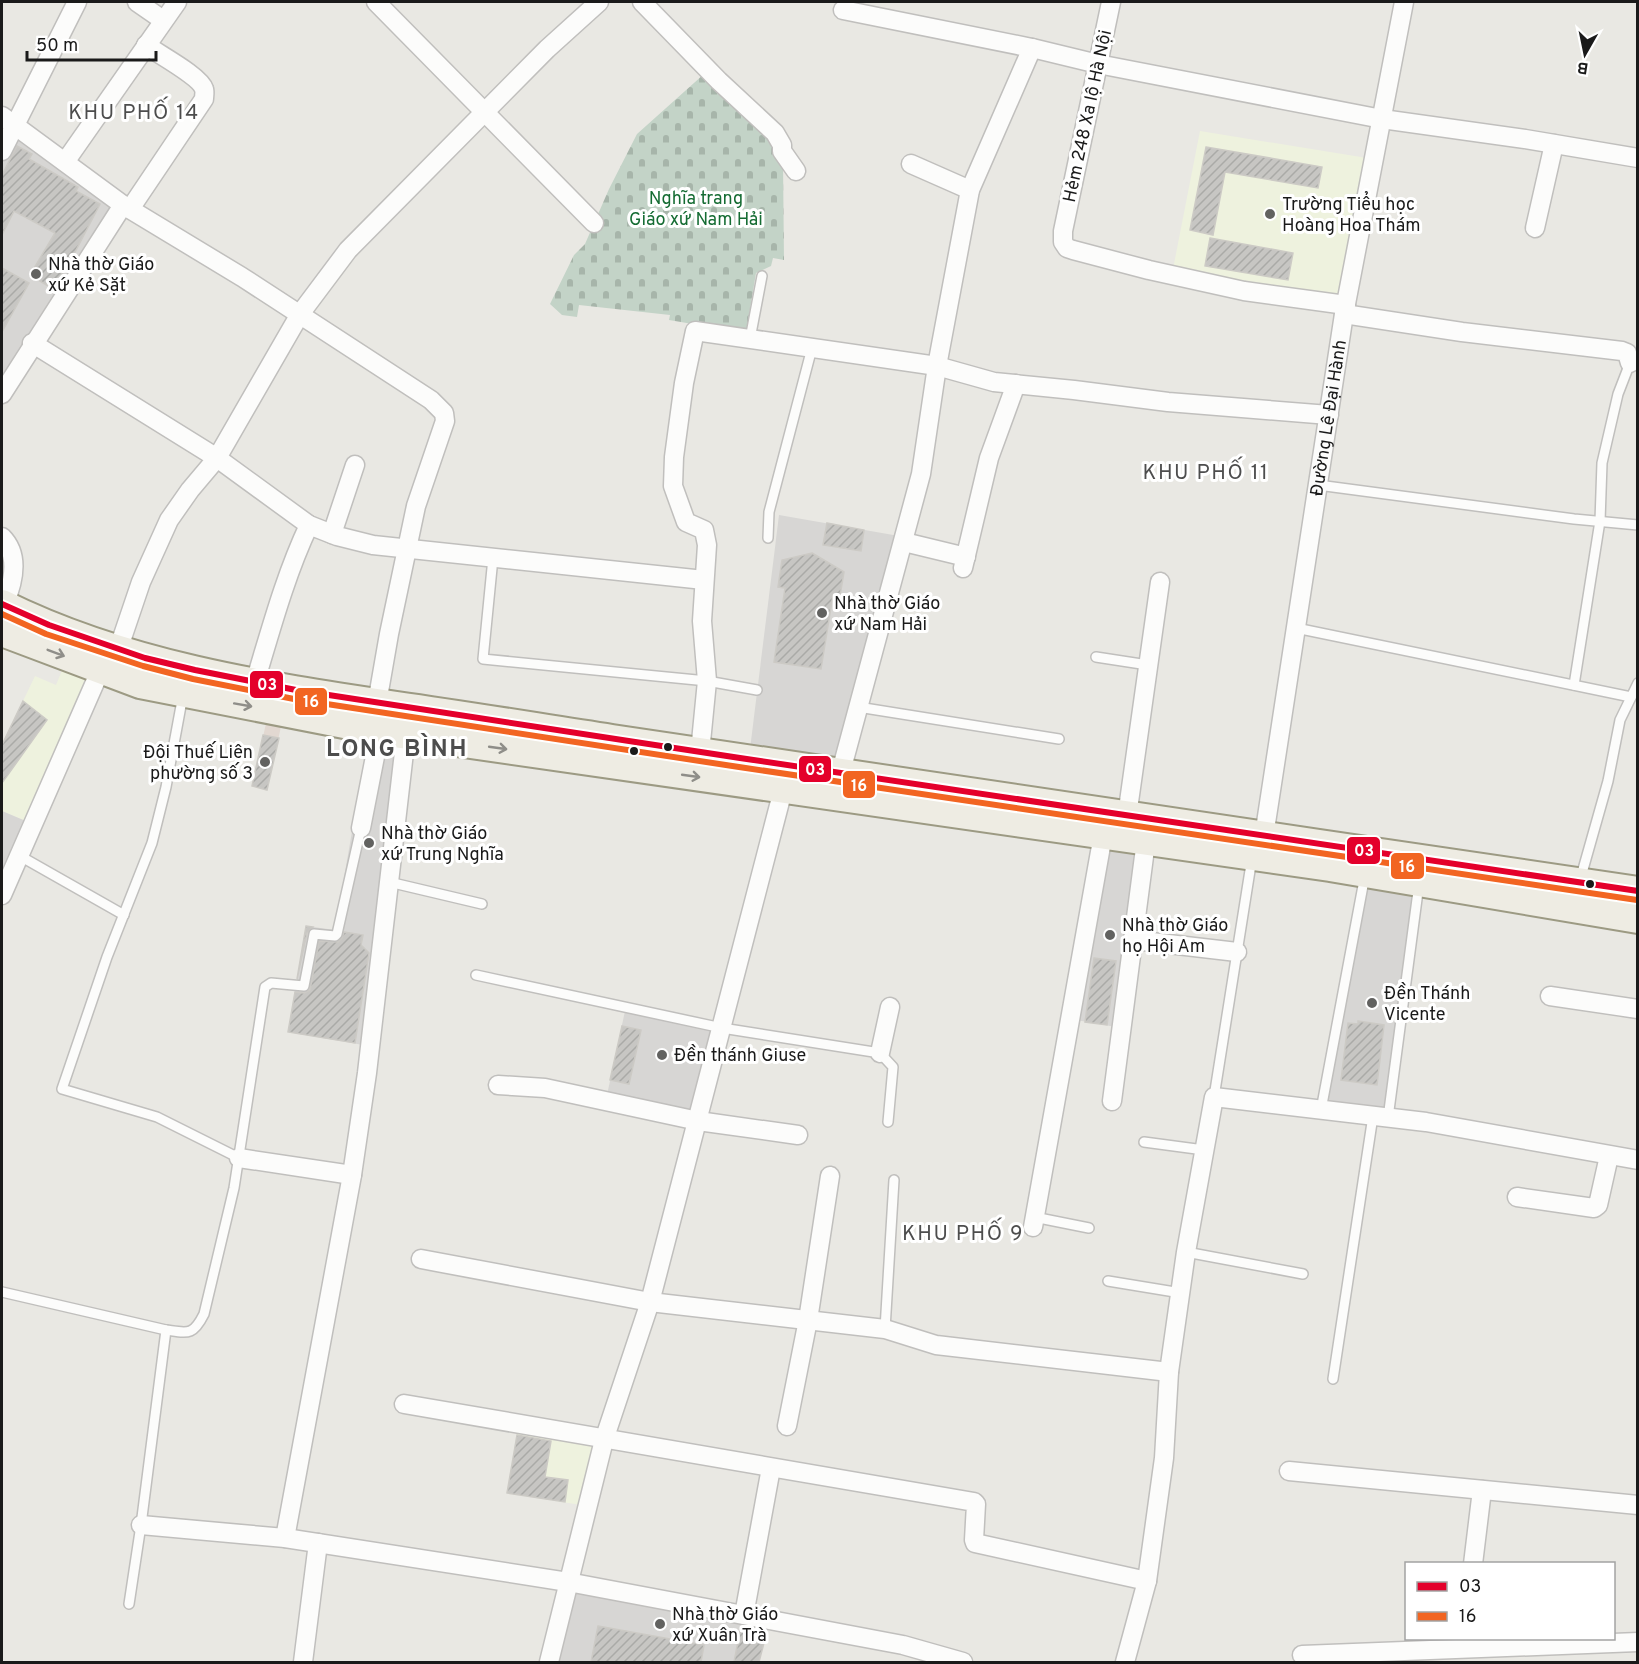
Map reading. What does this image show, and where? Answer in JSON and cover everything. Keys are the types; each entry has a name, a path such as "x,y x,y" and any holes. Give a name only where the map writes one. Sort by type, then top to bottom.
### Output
{"main road":[{"path":"2,614 109,660 140,684 183,693 393,719 700,752 840,775 1127,816 1365,873 1638,919"},
{"path":"109,660 176,666 255,682 393,719 783,790 1146,841 1258,846 1579,882 1638,891"}],"street":[{"path":"2,151 8,120 31,95 77,2"},
{"path":"137,2 163,20"},
{"path":"65,162 177,2"},
{"path":"376,2 594,223"},
{"path":"2,895 109,660 169,520 217,458 300,314 348,250 547,49 599,2"},
{"path":"642,2 719,81 775,133 782,145 782,151 796,171"},
{"name":"Hẻm 248 Xa lộ Hà Nội","path":"1111,2 1063,231 1063,242 1067,248 1244,291 1345,309"},
{"name":"Đường Lê Đại Hành","path":"1258,846 1296,628 1345,309 1404,2"},
{"path":"843,10 1032,48 1098,64 1382,119 1638,158"},
{"path":"2,394 32,343 204,99 204,88 196,79 146,45"},
{"path":"840,775 921,474 937,366 970,190 1032,48"},
{"path":"8,120 126,207 300,314 431,400 444,413 445,421 416,506 388,634 393,719 389,882 367,1073 352,1175 285,1538"},
{"path":"1535,228 1554,144"},
{"path":"911,164 970,190"},
{"path":"1345,309 1462,332 1622,351 1627,353 1630,363"},
{"path":"700,752 707,681 702,621 707,545 704,530 686,522 673,486 674,457 684,383 695,331 937,366 994,382 1168,402 1329,415"},
{"path":"32,343 217,458 309,525 332,534 373,545 704,580"},
{"path":"904,542 964,562 989,458 1016,384"},
{"path":"332,534 355,465"},
{"path":"255,682 287,575 309,525"},
{"path":"2,537 12,554 14,571 2,614"},
{"path":"1127,816 1160,582"},
{"path":"361,828 393,719"},
{"path":"549,1662 604,1440 650,1302 783,790"},
{"path":"1034,1222 1103,835"},
{"path":"1112,1101 1146,841"},
{"path":"1134,940 1237,952"},
{"path":"1550,996 1638,1009"},
{"path":"880,1053 891,1007"},
{"path":"498,1086 545,1088 698,1121 798,1135"},
{"path":"1125,1662 1147,1581 1164,1458 1169,1372 1186,1252 1214,1097 1426,1122 1638,1160"},
{"path":"1517,1197 1594,1208 1598,1205 1609,1156"},
{"path":"239,1158 352,1175"},
{"path":"787,1426 808,1320 830,1176"},
{"path":"421,1259 650,1302 885,1329 936,1345 1169,1372"},
{"path":"404,1404 974,1502 976,1504 975,1543 1147,1581"},
{"path":"744,1615 771,1468"},
{"path":"1288,1471 1638,1505"},
{"path":"1473,1562 1482,1490"},
{"path":"141,1526 285,1538 568,1582 903,1645 963,1662"},
{"path":"303,1662 318,1543"},
{"path":"1302,1655 1638,1642"}],"lane":[{"path":"750,339 762,276"},
{"path":"768,538 769,512 812,348"},
{"path":"1574,685 1600,521 1602,463 1618,394 1630,363"},
{"path":"1318,485 1638,525"},
{"path":"493,558 483,659 707,681 757,690"},
{"path":"1296,628 1631,697"},
{"path":"1096,657 1148,665"},
{"path":"1579,882 1608,781 1620,720 1638,683"},
{"path":"183,693 166,787 152,843 107,957 61,1094 157,1117 239,1158"},
{"path":"858,707 1059,739"},
{"path":"2,1292 165,1330 190,1333 198,1328 204,1314 234,1188 265,987 271,983 304,986 314,934 335,936 337,934 361,828"},
{"path":"1214,1097 1237,952 1258,846"},
{"path":"20,856 124,915"},
{"path":"1321,1110 1365,873"},
{"path":"389,882 482,904"},
{"path":"1333,1379 1381,1117 1419,882"},
{"path":"476,975 722,1028 880,1053 893,1067 888,1122"},
{"path":"1144,1142 1204,1150"},
{"path":"885,1329 894,1180"},
{"path":"1034,1222 1089,1228"},
{"path":"1186,1252 1303,1274"},
{"path":"1108,1281 1181,1293"},
{"path":"129,1604 165,1330"}],"shaded area":[{"name":"Trường Tiểu học Hoàng Hoa Thám","path":"1200,131 1367,158 1341,298 1249,285 1173,269"},
{"name":"Nhà thờ Giáo xứ Kẻ Sặt","path":"16,134 114,206 2,382 2,165"},
{"name":"Nhà thờ Giáo xứ Nam Hải","path":"779,515 899,536 836,764 750,749"},
{"path":"63,668 89,678 28,822 2,811 2,745 35,676 56,685"},
{"name":"Đội Thuế Liên phường số 3","path":"267,719 282,722 267,790 252,786"},
{"name":"Nhà thờ Giáo xứ Trung Nghĩa","path":"368,739 399,743 363,1045 288,1032 306,926 335,930"},
{"path":"2,811 28,822 2,881"},
{"name":"Nhà thờ Giáo họ Hội Am","path":"1107,845 1139,850 1116,1027 1076,1020"},
{"name":"Đền Thánh Vicente","path":"1368,883 1413,891 1384,1111 1327,1103"},
{"name":"Đền thánh Giuse","path":"625,1011 715,1030 693,1114 607,1095"},
{"path":"518,1430 595,1444 581,1505 507,1493"},
{"name":"Nhà thờ Giáo xứ Xuân Trà","path":"572,1588 769,1626 759,1662 555,1662"}],"green space":[{"name":"Nghĩa trang Giáo xứ Nam Hải","path":"704,74 770,137 783,162 784,260 773,258 771,266 756,273 746,333 669,320 670,315 579,305 577,317 562,315 550,304 574,255 585,244 609,189 637,134"}],"building":[{"path":"17,146 32,154 29,159 78,187 76,191 100,204 53,289 30,275 55,233 14,211 2,235 2,175"},
{"path":"1206,147 1322,167 1318,188 1225,172 1213,235 1190,230"},
{"path":"1210,238 1293,253 1288,280 1205,266"},
{"path":"2,268 29,283 2,332"},
{"path":"827,523 864,530 861,551 823,545"},
{"path":"812,553 844,572 840,596 833,595 821,669 774,662 785,588 778,587 782,560"},
{"path":"23,701 47,720 2,783 2,745"},
{"name":"Đội Thuế Liên phường số 3","path":"263,735 279,738 267,790 252,786"},
{"path":"306,926 313,927 307,933 297,979"},
{"path":"344,932 363,935 361,945 369,953 355,1043 288,1032 295,992 304,993 310,990 319,941 338,942"},
{"path":"1094,958 1116,961 1107,1025 1085,1022"},
{"path":"1358,1021 1384,1025 1377,1085 1341,1080 1348,1023 1358,1024"},
{"path":"622,1026 641,1030 629,1084 610,1080"},
{"path":"517,1435 551,1441 545,1477 568,1480 565,1502 507,1493"},
{"path":"598,1626 704,1645 701,1662 591,1662"},
{"path":"741,1626 767,1631 759,1662 734,1662"}],"transit line":[{"name":"03","path":"2,604 49,625 145,658 296,690 1638,891"},
{"name":"16","path":"2,614 46,634 143,666 193,679 294,699 1637,900"}],"place":[{"name":"Trường Tiểu học Hoàng Hoa Thám","path":"1270,214"},
{"name":"Nhà thờ Giáo xứ Kẻ Sặt","path":"36,274"},
{"name":"Nhà thờ Giáo xứ Nam Hải","path":"822,613"},
{"name":"Đội Thuế Liên phường số 3","path":"265,762"},
{"name":"Nhà thờ Giáo xứ Trung Nghĩa","path":"369,843"},
{"name":"Nhà thờ Giáo họ Hội Am","path":"1110,935"},
{"name":"Đền Thánh Vicente","path":"1372,1003"},
{"name":"Đền thánh Giuse","path":"662,1055"},
{"name":"Nhà thờ Giáo xứ Xuân Trà","path":"660,1624"}],"district":[{"name":"KHU PHỐ 14","path":"134,112"},
{"name":"KHU PHỐ 11","path":"1206,472"},
{"name":"LONG BÌNH","path":"397,748"},
{"name":"KHU PHỐ 9","path":"963,1233"}]}
